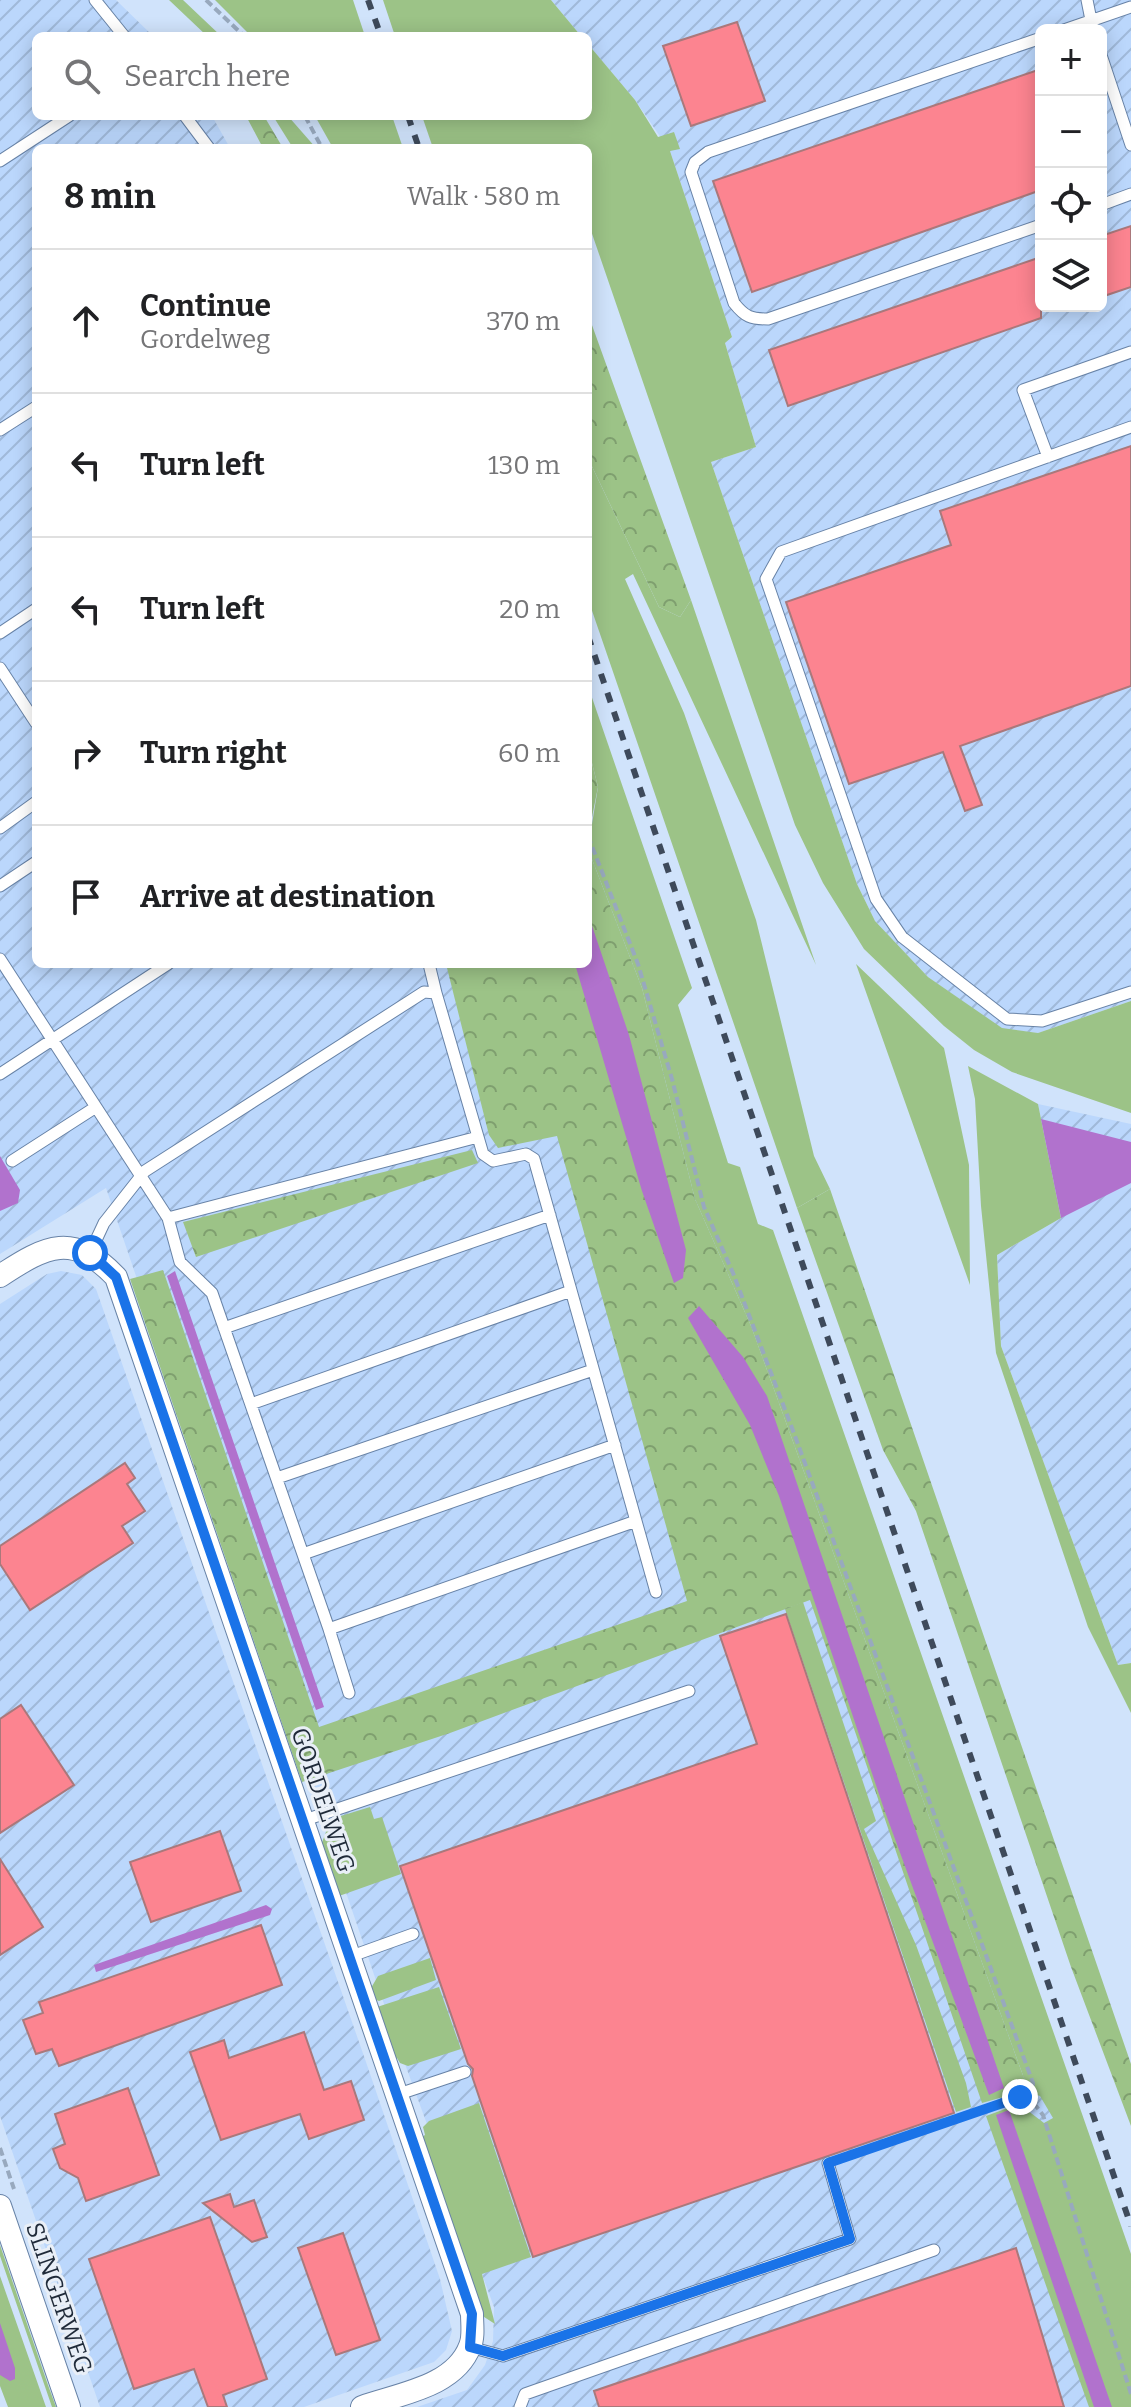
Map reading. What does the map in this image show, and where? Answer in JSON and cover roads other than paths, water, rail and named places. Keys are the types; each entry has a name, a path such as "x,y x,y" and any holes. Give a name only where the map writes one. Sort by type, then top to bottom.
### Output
{"street":[{"path":"0,1276 32,1255 67,1245 90,1253"},
{"name":"GORDELWEG","path":"90,1253 116,1277 472,2314 470,2347"},
{"name":"SLINGERWEG","path":"0,2206 69,2407"},
{"path":"362,2407 389,2403 438,2381 458,2368 470,2347"}],"lane":[{"path":"95,0 121,32"},
{"path":"1087,0 1091,24"},
{"path":"1095,24 1131,7"},
{"path":"1035,40 708,152 695,162 691,172 734,303 743,315 752,319 768,319 1035,227"},
{"path":"1107,73 1131,145"},
{"path":"0,161 63,120"},
{"path":"188,120 206,144"},
{"path":"1107,203 1131,194"},
{"path":"1048,457 1023,390 1131,352"},
{"path":"0,430 32,410"},
{"path":"1131,427 781,552 766,579 876,899 902,937 1007,1019 1042,1021 1131,992"},
{"path":"0,633 32,612"},
{"path":"0,668 32,717"},
{"path":"0,828 32,805"},
{"path":"0,886 32,865"},
{"path":"0,959 168,1218 180,1262 212,1293 349,1693"},
{"path":"0,1074 162,968"},
{"path":"430,968 483,1154 493,1161 526,1154 534,1159 656,1592"},
{"path":"90,1253 104,1223 141,1177 424,992 436,993"},
{"path":"12,1161 96,1107"},
{"path":"168,1218 478,1137"},
{"path":"224,1328 550,1215"},
{"path":"251,1404 571,1291"},
{"path":"277,1478 593,1370"},
{"path":"303,1554 615,1445"},
{"path":"329,1629 636,1521"},
{"path":"302,1821 689,1691"},
{"path":"349,1957 413,1934"},
{"path":"396,2095 465,2072"},
{"path":"470,2347 503,2356 850,2239 828,2163"},
{"path":"520,2407 525,2394 934,2250"}],"railway":[{"path":"368,0 380,32"},
{"path":"409,120 418,144"},
{"path":"592,648 1131,2226"}]}
